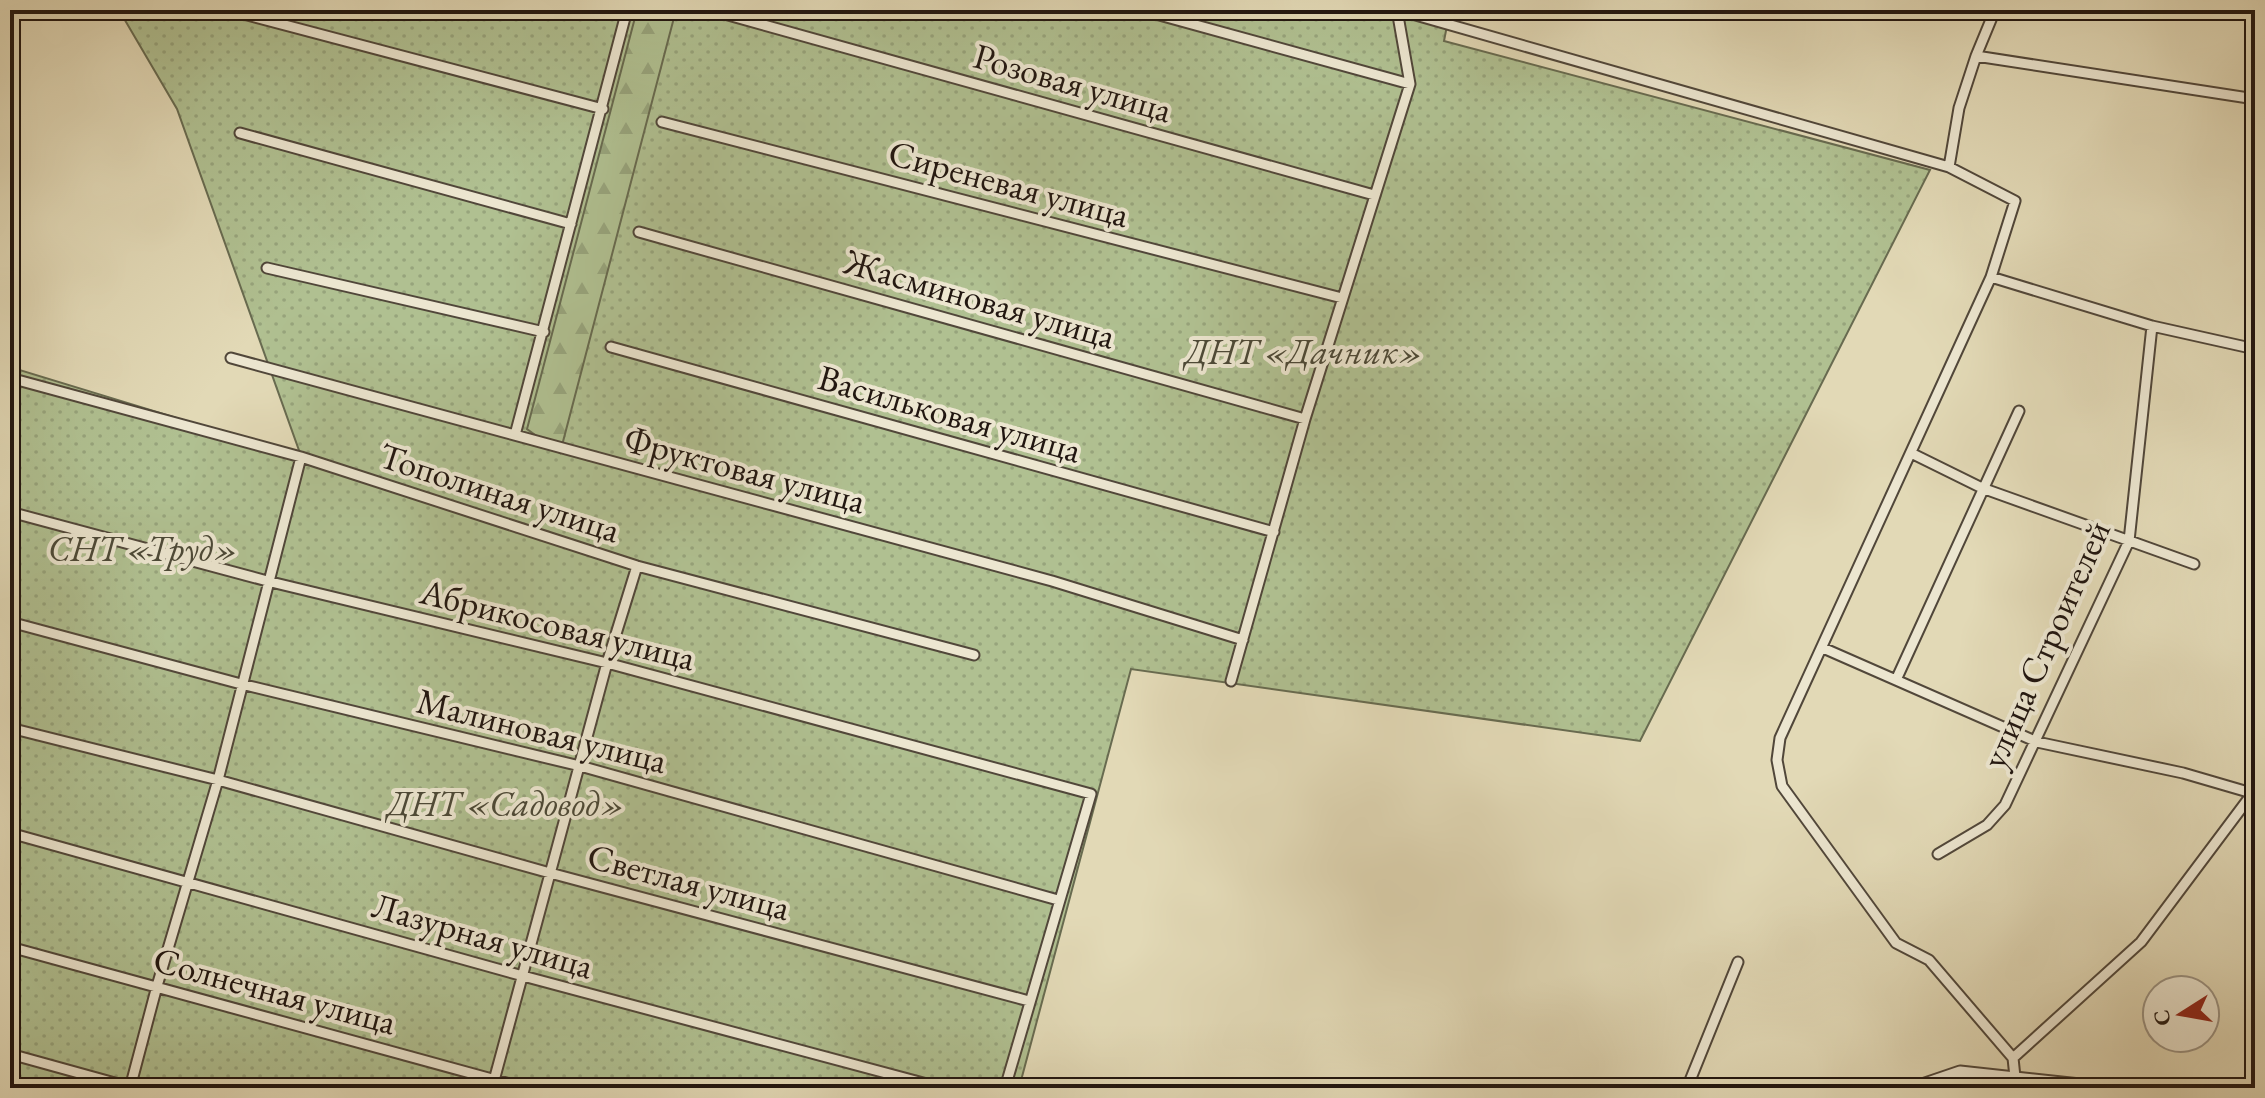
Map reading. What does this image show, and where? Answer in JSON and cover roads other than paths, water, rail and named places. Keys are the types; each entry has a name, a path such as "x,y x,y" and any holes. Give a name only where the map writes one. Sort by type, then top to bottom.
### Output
{"street":[{"path":"228,10 603,109"},
{"path":"515,435 627,10"},
{"name":"Розовая улица","path":"710,10 1374,195"},
{"path":"1141,10 1410,84"},
{"path":"1231,681 1305,419 1410,84 1397,10 1949,167 2015,201 1991,277 1780,738 1777,760 1782,786 1896,943 1929,960 2013,1058 2015,1077"},
{"path":"1949,167 1959,108 1995,10"},
{"path":"1976,56 2255,99"},
{"name":"Сиреневая улица","path":"662,122 1342,298"},
{"path":"240,133 571,224"},
{"name":"Жасминовая улица","path":"639,232 1305,419"},
{"path":"267,268 544,332"},
{"path":"1991,277 2152,326 2255,349"},
{"name":"улица Строителей","path":"1938,854 1987,825 2005,805 2129,541 2152,326"},
{"name":"Васильковая улица","path":"611,347 1274,532"},
{"name":"Фруктовая улица","path":"231,358 1052,581 1243,640"},
{"name":"Тополиная улица","path":"10,378 301,457 637,566 974,655"},
{"path":"1896,680 2019,411"},
{"path":"1911,453 1982,488 2194,564"},
{"path":"10,1054 131,1088 157,986 218,780 301,457"},
{"name":"Абрикосовая улица","path":"10,512 271,582 607,663 1091,794 1058,900"},
{"path":"493,1084 607,663 637,566"},
{"name":"Малиновая улица","path":"10,622 241,684 580,766 1058,900"},
{"path":"1823,648 2037,742 2183,773 2253,794"},
{"name":"Светлая улица","path":"10,728 218,780 550,873 1029,1001"},
{"path":"2013,1058 2141,942 2253,794 2255,775"},
{"name":"Лазурная улица","path":"10,833 523,976 942,1088"},
{"path":"1005,1088 1058,900"},
{"name":"Солнечная улица","path":"10,947 157,986 493,1084 525,1088"},
{"path":"1687,1088 1738,962"},
{"path":"1913,1088 1960,1072 2108,1088"}],"park label":[{"name":"ДНТ «Дачник»","path":"1304,351"},
{"name":"СНТ «Труд»","path":"143,548"},
{"name":"ДНТ «Садовод»","path":"506,803"}]}
